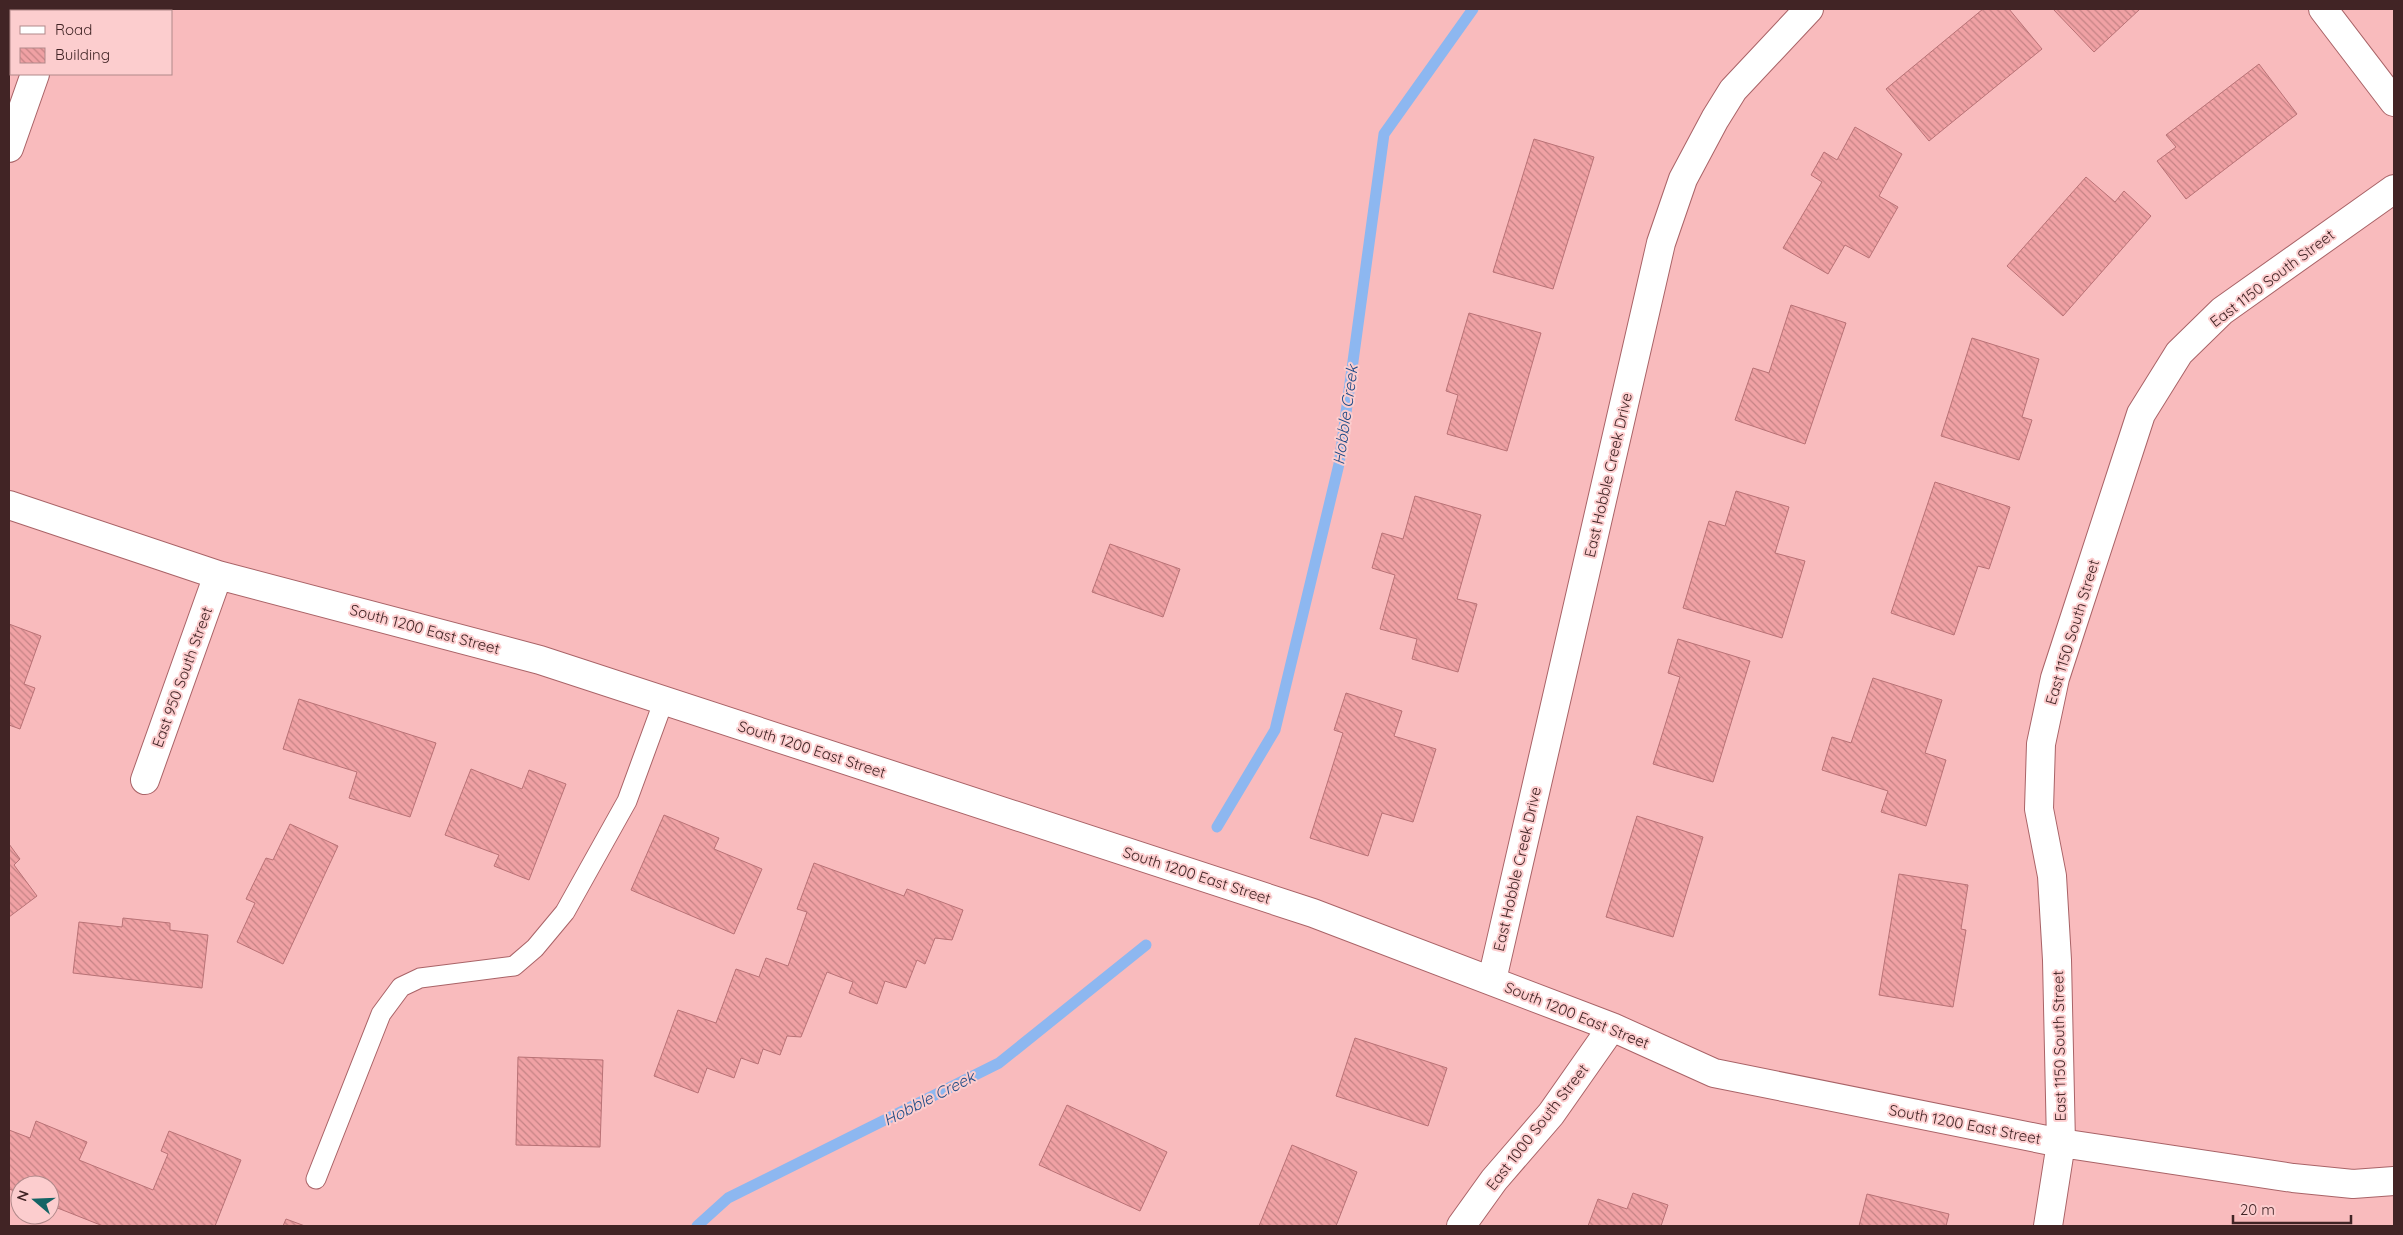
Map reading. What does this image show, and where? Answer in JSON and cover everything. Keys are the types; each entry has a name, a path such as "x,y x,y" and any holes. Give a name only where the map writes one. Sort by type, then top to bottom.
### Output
{"street":[{"name":"East Hobble Creek Drive","path":"1492,980 1661,243 1683,179 1733,90 1809,9"},
{"path":"2322,9 2394,102"},
{"path":"9,148 35,75"},
{"name":"East 1150 South Street","path":"2048,1226 2061,1143 2057,960 2052,876 2039,808 2041,744 2055,678 2142,414 2179,353 2222,311 2394,189"},
{"name":"South 1200 East Street","path":"9,505 218,575 540,660 1313,913 1612,1027 1714,1073 2061,1143 2293,1178 2353,1184 2394,1182"},
{"name":"East 950 South Street","path":"145,780 218,575"},
{"name":"East 1000 South Street","path":"1461,1226 1494,1180 1550,1114 1612,1027"}],"lane":[{"path":"316,1179 381,1014 390,999 401,987 420,978 514,966 536,948 565,912 627,801 664,700"}],"building":[{"path":"1983,9 2009,9 2042,49 1929,141 1886,89"},
{"path":"2053,9 2140,9 2094,52"},
{"path":"2259,64 2297,114 2186,199 2157,161 2176,147 2166,135"},
{"path":"1855,127 1902,154 1879,196 1898,207 1869,258 1845,245 1828,274 1783,248 1822,182 1811,175 1824,152 1837,160"},
{"path":"1534,139 1594,157 1553,289 1493,272"},
{"path":"2086,177 2115,202 2124,191 2151,216 2063,316 2007,266"},
{"path":"1791,305 1846,323 1805,444 1735,420 1753,368 1769,373"},
{"path":"1469,313 1541,333 1507,451 1447,434 1458,395 1446,391"},
{"path":"1972,338 2039,359 2022,417 2032,420 2019,460 1941,436"},
{"path":"1935,482 2010,507 1989,569 1978,566 1954,635 1891,613"},
{"path":"1736,491 1789,507 1775,553 1805,561 1782,638 1683,608 1709,521 1725,526"},
{"path":"1415,496 1481,515 1457,599 1477,604 1458,672 1412,659 1417,639 1380,629 1395,575 1372,568 1382,533 1403,539"},
{"path":"1110,544 1180,569 1163,617 1092,592"},
{"path":"9,624 41,636 24,684 35,688 20,729 9,725"},
{"path":"1678,639 1750,661 1713,782 1653,764 1680,677 1668,673"},
{"path":"1873,678 1942,700 1925,753 1946,760 1926,826 1881,812 1888,791 1822,770 1832,737 1851,743"},
{"path":"1346,693 1402,711 1394,736 1436,749 1413,822 1382,813 1368,856 1310,838 1343,733 1334,730"},
{"path":"299,699 436,743 410,817 349,798 357,772 283,749"},
{"path":"471,769 522,789 529,770 566,784 529,880 494,866 499,855 445,835"},
{"path":"664,815 719,838 714,849 762,869 734,934 631,890"},
{"path":"1637,816 1703,837 1673,937 1606,917"},
{"path":"290,824 338,846 283,964 237,942 255,903 246,899 266,858 273,860"},
{"path":"9,844 20,859 14,865 37,896 9,917"},
{"path":"814,863 904,896 907,889 963,910 952,940 935,938 925,964 917,960 906,988 885,981 877,1004 849,993 853,982 827,972 801,1037 787,1036 780,1055 763,1049 758,1064 741,1058 734,1078 707,1068 698,1093 654,1076 678,1010 716,1023 736,969 759,977 766,958 788,966 807,912 797,909"},
{"path":"1899,874 1968,885 1961,929 1966,930 1953,1007 1879,995"},
{"path":"123,918 170,923 170,930 208,935 202,988 73,973 79,922 122,927"},
{"path":"1355,1038 1447,1068 1428,1126 1336,1096"},
{"path":"518,1057 603,1060 600,1147 516,1145"},
{"path":"1067,1105 1167,1152 1140,1211 1039,1165"},
{"path":"36,1121 87,1142 79,1160 153,1190 168,1154 161,1151 169,1131 241,1160 215,1226 103,1226 60,1209 60,1175 10,1175 9,1189 9,1130 30,1138"},
{"path":"1292,1145 1357,1172 1336,1226 1259,1226"},
{"path":"1633,1193 1668,1205 1661,1226 1588,1226 1598,1199 1627,1209"},
{"path":"1867,1194 1949,1214 1946,1226 1859,1226"},
{"path":"286,1219 305,1226 283,1226"}],"waterway":[{"name":"Hobble Creek","path":"1217,827 1275,730 1339,464 1384,134 1473,9"},
{"name":"Hobble Creek","path":"697,1226 728,1198 999,1063 1146,945"}]}
